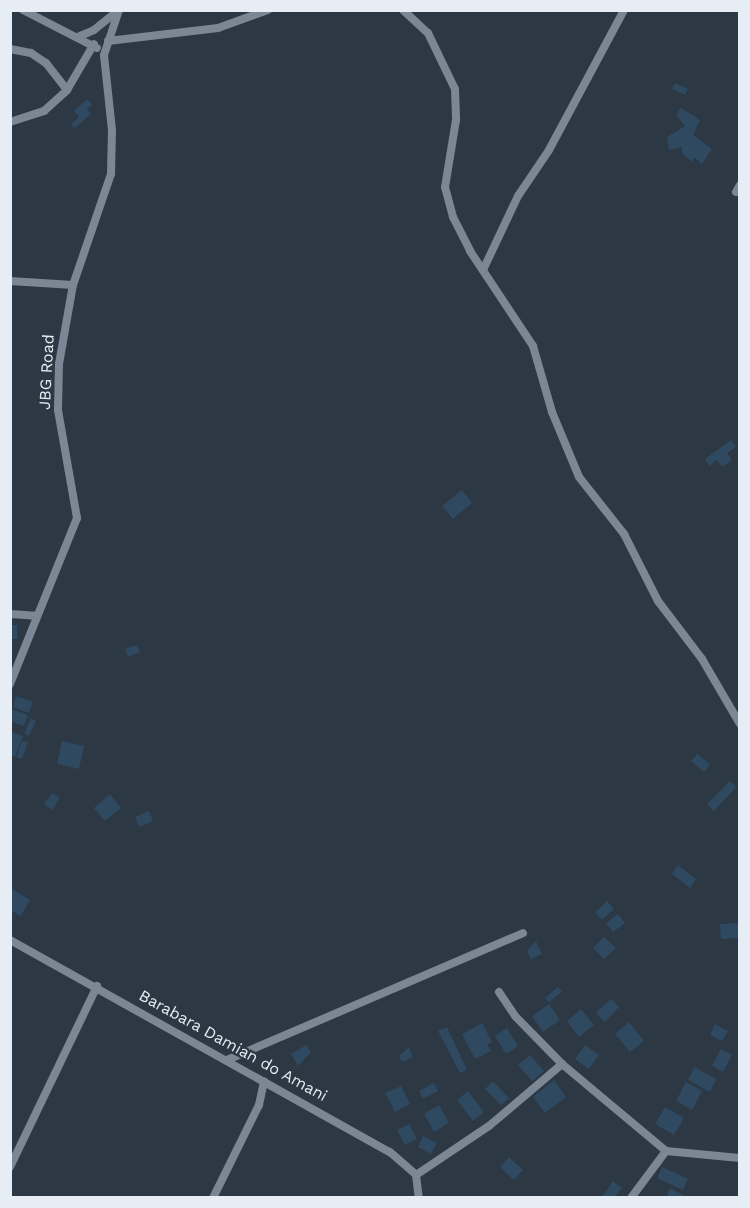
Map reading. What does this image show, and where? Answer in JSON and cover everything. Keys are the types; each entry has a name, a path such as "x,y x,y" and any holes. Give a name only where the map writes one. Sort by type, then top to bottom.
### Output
{"street":[{"path":"23,10 44,23 80,36 94,44 105,55"},
{"path":"80,36 107,22 118,10"},
{"name":"JBG Road","path":"10,684 77,518 58,410 59,364 73,285 111,174 112,130 105,55 118,10"},
{"path":"108,41 218,28 268,10"},
{"path":"404,10 428,33 455,89 456,120 445,187 453,217 483,270 539,358 552,412 579,477 624,534 658,601 702,659 740,724"},
{"path":"483,270 513,205 549,150 624,10"},
{"path":"10,122 44,111 67,90 94,44"},
{"path":"10,49 31,53 46,63 67,90"},
{"path":"10,281 73,285"},
{"path":"10,614 36,616"},
{"path":"227,1060 524,933"},
{"name":"Barabara Damian do Amani","path":"10,940 97,986 390,1152 416,1174"},
{"path":"10,1167 97,986"},
{"path":"499,992 516,1017 562,1064 666,1151 740,1158"},
{"path":"419,1197 416,1174 489,1126 562,1064"},
{"path":"213,1197 259,1105 264,1082"},
{"path":"631,1197 666,1151"}],"building":[{"path":"675,83 688,89 685,95 672,89"},
{"path":"87,99 92,105 87,109 91,114 75,128 71,124 79,117 74,111"},
{"path":"681,108 700,120 693,135 712,149 702,164 694,157 692,162 682,153 682,147 669,150 667,137 685,126 676,115"},
{"path":"731,440 736,447 727,453 732,460 722,467 717,460 709,466 705,459"},
{"path":"462,490 472,503 453,519 442,506"},
{"path":"10,625 17,625 17,639 10,639"},
{"path":"137,645 140,652 128,657 125,649"},
{"path":"16,696 33,702 29,713 13,707"},
{"path":"12,709 28,715 24,726 10,721"},
{"path":"31,718 36,721 29,736 24,733"},
{"path":"10,731 23,736 15,757 10,755"},
{"path":"22,741 28,742 22,759 16,757"},
{"path":"62,741 84,746 79,769 57,764"},
{"path":"697,754 710,764 704,772 691,761"},
{"path":"730,781 736,787 714,811 707,804"},
{"path":"52,793 60,798 52,810 44,804"},
{"path":"110,794 121,808 105,821 94,808"},
{"path":"149,811 153,821 139,827 135,817"},
{"path":"678,865 696,879 690,888 672,874"},
{"path":"10,888 30,900 21,916 10,910"},
{"path":"607,901 614,909 602,920 595,912"},
{"path":"618,914 625,923 613,932 606,923"},
{"path":"740,923 740,938 721,939 720,924"},
{"path":"604,937 616,948 604,959 593,948"},
{"path":"536,941 542,954 531,959 527,951"},
{"path":"558,987 562,992 549,1002 545,998"},
{"path":"611,999 619,1007 605,1022 596,1013"},
{"path":"549,1004 560,1020 543,1032 532,1016"},
{"path":"581,1009 594,1025 579,1037 567,1021"},
{"path":"629,1022 644,1041 630,1052 615,1034"},
{"path":"482,1023 492,1042 487,1045 491,1051 475,1059 462,1034"},
{"path":"715,1024 728,1031 722,1041 710,1035"},
{"path":"447,1027 467,1070 460,1073 438,1031"},
{"path":"507,1028 518,1046 506,1054 495,1036"},
{"path":"306,1045 311,1052 298,1066 291,1054"},
{"path":"585,1045 599,1055 589,1069 575,1059"},
{"path":"409,1047 413,1057 402,1062 399,1056"},
{"path":"721,1049 732,1055 723,1072 712,1066"},
{"path":"530,1055 544,1071 532,1081 518,1065"},
{"path":"694,1067 716,1079 710,1092 688,1080"},
{"path":"554,1080 566,1097 545,1113 533,1097"},
{"path":"493,1081 509,1098 501,1105 485,1089"},
{"path":"686,1082 702,1091 692,1110 676,1101"},
{"path":"434,1083 438,1091 423,1099 419,1091"},
{"path":"401,1086 410,1104 395,1112 385,1093"},
{"path":"468,1091 484,1112 473,1121 457,1100"},
{"path":"439,1105 449,1123 434,1132 424,1114"},
{"path":"665,1107 684,1118 674,1135 655,1124"},
{"path":"409,1124 417,1139 405,1145 397,1130"},
{"path":"423,1136 437,1143 431,1154 418,1147"},
{"path":"509,1157 523,1170 514,1180 500,1167"},
{"path":"662,1167 688,1179 683,1190 657,1178"},
{"path":"613,1181 622,1188 614,1198 601,1198"},
{"path":"670,1188 683,1195 682,1198 666,1198"}]}
